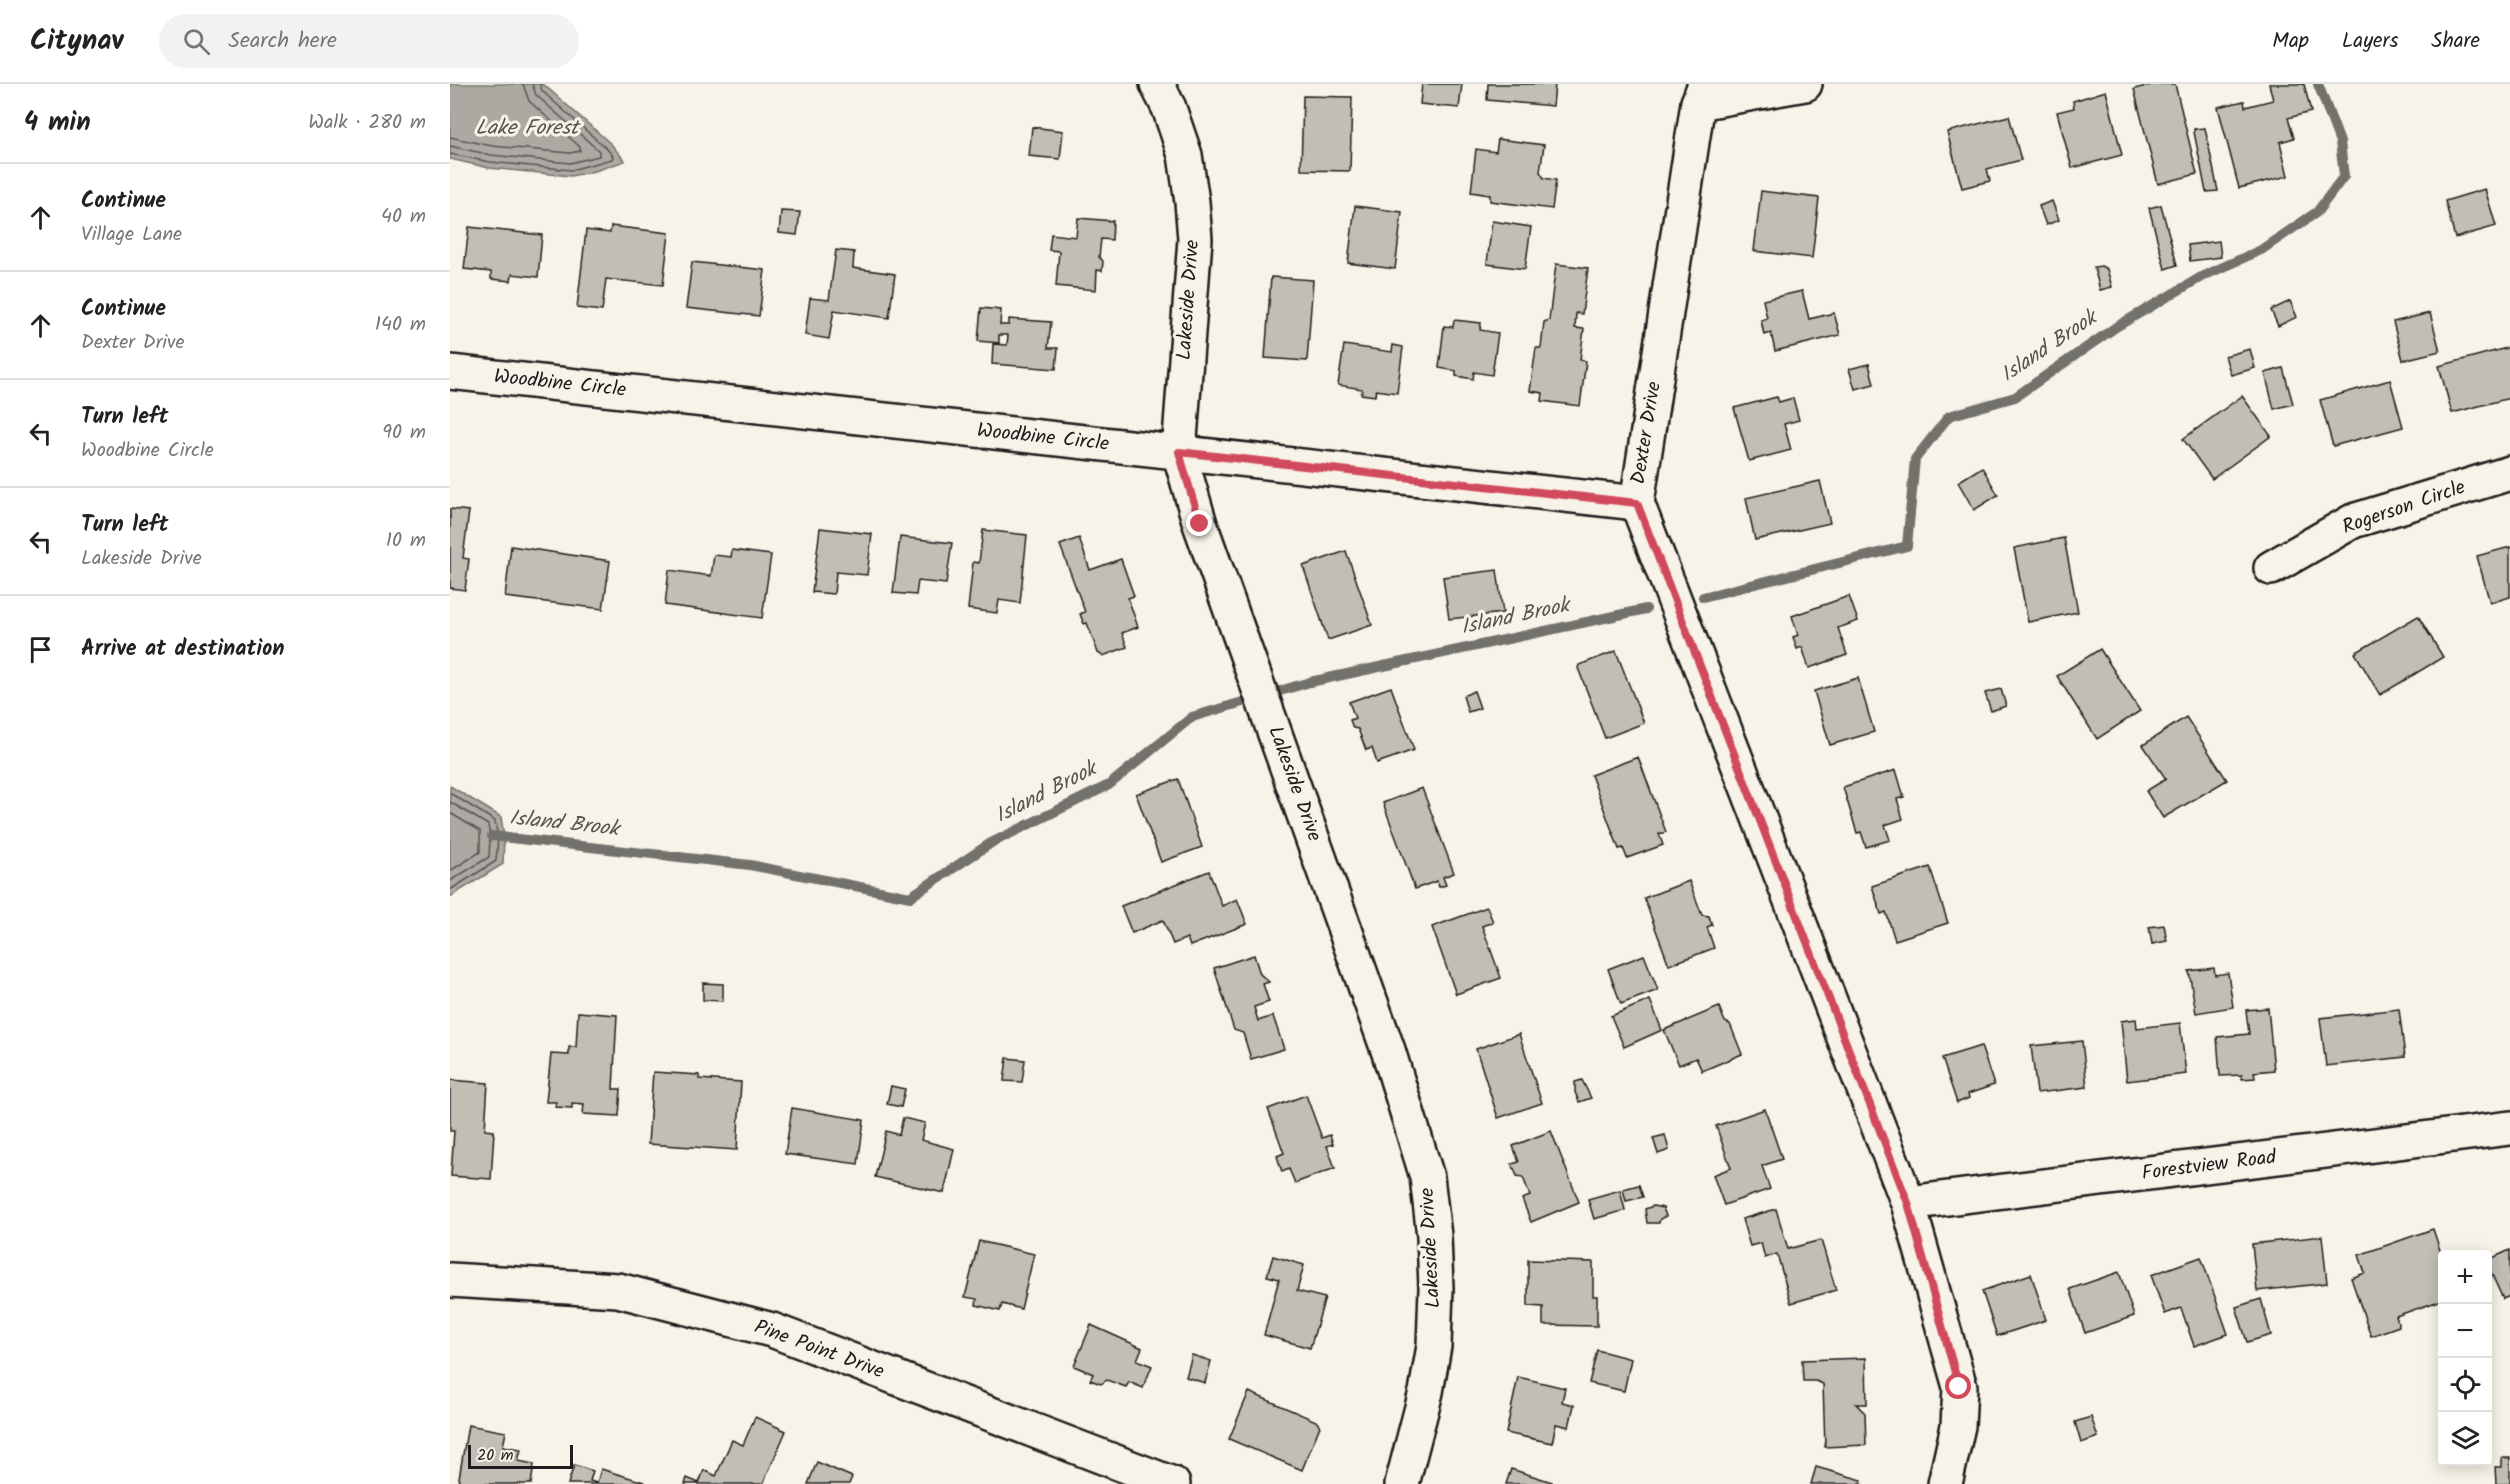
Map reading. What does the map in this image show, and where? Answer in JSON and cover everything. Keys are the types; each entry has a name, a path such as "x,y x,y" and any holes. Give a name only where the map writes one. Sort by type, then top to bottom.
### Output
{"street":[{"name":"Lakeside Drive","path":"1157,84 1169,108 1185,155 1195,239 1179,452 1200,524 1388,1050 1427,1177 1437,1288 1434,1346 1426,1392 1402,1484"},
{"path":"1701,94 1805,84"},
{"name":"Dexter Drive","path":"1701,94 1637,503 1908,1203 1959,1387 1958,1426 1945,1484"},
{"name":"Woodbine Circle","path":"450,372 1637,503"},
{"name":"Rogerson Circle","path":"2271,568 2353,521 2510,473"},
{"name":"Forestview Road","path":"1908,1203 2510,1128"},
{"name":"Pine Point Drive","path":"450,1280 618,1290 772,1330 1173,1484"}],"water":[{"name":"Lake Forest","path":"450,84 543,84 611,144 625,161 571,176 489,168 450,159"},
{"path":"450,786 501,817 504,837 503,864 450,897"}],"building":[{"path":"1422,84 1462,84 1459,108 1420,104"},
{"path":"1488,84 1555,84 1553,106 1487,100"},
{"path":"2155,84 2175,84 2197,174 2158,184 2134,89"},
{"path":"2269,84 2304,84 2311,112 2288,118 2294,138 2280,142 2288,176 2239,188 2218,107 2244,101 2245,107 2273,100"},
{"path":"2106,91 2122,155 2072,168 2057,112 2074,108 2073,101"},
{"path":"1303,96 1352,97 1350,171 1301,170"},
{"path":"2009,116 2021,160 1987,169 1990,181 1962,188 1947,132"},
{"path":"1032,127 1063,131 1060,159 1029,156"},
{"path":"2205,128 2218,191 2206,192 2194,132 2194,129"},
{"path":"1498,139 1544,145 1540,172 1544,178 1556,180 1552,209 1490,201 1490,195 1471,192 1476,149 1496,152"},
{"path":"2485,189 2496,226 2455,238 2445,201"},
{"path":"1761,191 1819,198 1812,258 1754,251"},
{"path":"2052,201 2059,220 2046,225 2039,206"},
{"path":"2161,205 2177,265 2165,269 2149,208"},
{"path":"1355,206 1402,212 1395,269 1348,263"},
{"path":"781,211 800,212 797,235 779,233"},
{"path":"1078,218 1113,221 1112,240 1101,239 1099,257 1103,261 1102,271 1097,270 1096,290 1056,286 1059,251 1049,250 1051,234 1076,237"},
{"path":"1492,221 1531,227 1525,269 1487,264"},
{"path":"611,226 669,233 663,285 606,279 602,311 577,308 586,230 610,233"},
{"path":"469,227 542,235 538,277 512,274 511,281 491,279 491,272 464,269"},
{"path":"2219,241 2221,257 2190,261 2188,245"},
{"path":"836,250 854,252 853,268 895,274 889,318 834,310 829,339 805,335 810,298 829,300"},
{"path":"692,262 765,270 759,316 686,308"},
{"path":"1556,264 1588,268 1582,314 1576,313 1575,328 1584,329 1580,360 1586,361 1580,406 1542,401 1543,393 1530,391 1536,348 1541,348 1544,322 1549,320"},
{"path":"2101,266 2107,269 2112,287 2100,290 2094,267"},
{"path":"1271,277 1313,280 1307,361 1265,358"},
{"path":"1802,291 1809,319 1834,313 1840,335 1775,351 1771,333 1764,335 1761,320 1767,318 1763,300"},
{"path":"2290,301 2297,317 2278,326 2271,310"},
{"path":"981,308 1001,310 1000,325 1009,325 1009,319 1051,322 1048,348 1058,348 1056,369 992,364 993,344 1007,345 1008,335 999,335 999,343 978,341"},
{"path":"2430,313 2440,351 2403,360 2393,322"},
{"path":"1454,320 1481,323 1480,330 1498,333 1492,375 1474,372 1473,379 1456,376 1456,371 1439,368 1444,326 1453,327"},
{"path":"1344,345 1392,352 1393,345 1403,347 1397,393 1376,390 1375,396 1361,394 1362,389 1338,385"},
{"path":"2510,347 2510,398 2452,413 2439,366"},
{"path":"2250,349 2255,368 2231,375 2225,356"},
{"path":"1869,364 1874,384 1855,389 1849,369"},
{"path":"2283,368 2293,404 2274,409 2265,373"},
{"path":"2390,380 2403,427 2333,446 2320,400"},
{"path":"2242,396 2271,436 2212,479 2183,439"},
{"path":"1777,397 1779,402 1793,398 1799,420 1784,424 1791,450 1749,461 1734,408"},
{"path":"1982,467 1998,495 1974,510 1958,482"},
{"path":"1820,481 1830,523 1755,540 1746,498"},
{"path":"450,509 469,511 463,558 469,559 465,590 450,588"},
{"path":"820,528 872,534 867,575 836,572 834,594 812,592"},
{"path":"983,530 1027,535 1020,603 999,600 997,613 968,609 973,562 979,563"},
{"path":"900,537 952,543 946,584 918,581 916,595 893,593"},
{"path":"1079,538 1090,570 1121,559 1134,596 1128,598 1138,627 1122,633 1127,647 1103,656 1098,653 1087,623 1084,624 1080,614 1085,612 1060,545"},
{"path":"2064,538 2078,612 2028,622 2014,548"},
{"path":"511,546 610,561 603,609 505,597"},
{"path":"2510,547 2510,597 2490,603 2477,556"},
{"path":"732,550 771,555 762,618 665,605 669,570 711,576 714,555 731,557"},
{"path":"1346,551 1372,625 1328,640 1303,566"},
{"path":"1497,570 1503,613 1449,619 1443,577"},
{"path":"1849,596 1858,621 1838,628 1847,655 1809,668 1802,647 1797,649 1793,637 1798,635 1792,616"},
{"path":"2418,616 2443,657 2380,695 2355,653"},
{"path":"2100,649 2140,711 2097,739 2057,676"},
{"path":"1616,651 1644,723 1605,738 1578,668 1579,665"},
{"path":"1858,678 1874,732 1830,745 1814,691"},
{"path":"1391,687 1414,750 1377,763 1372,748 1366,750 1358,729 1353,728 1350,720 1355,718 1349,702"},
{"path":"2001,689 2006,706 1991,711 1985,693"},
{"path":"1474,691 1480,708 1468,712 1463,696"},
{"path":"2186,717 2227,780 2163,818 2146,791 2166,779 2143,745"},
{"path":"1638,757 1666,832 1659,834 1663,845 1627,858 1623,848 1619,849 1591,775"},
{"path":"1896,770 1904,797 1897,799 1903,819 1885,825 1890,840 1866,847 1861,832 1857,833 1843,787"},
{"path":"1178,779 1202,847 1161,862 1136,794"},
{"path":"1422,788 1454,873 1443,877 1446,885 1439,887 1437,881 1415,889 1383,803"},
{"path":"1930,867 1948,923 1895,940 1886,912 1881,914 1872,886"},
{"path":"1209,871 1222,906 1237,899 1247,924 1190,946 1187,938 1173,944 1163,920 1132,933 1121,906"},
{"path":"1689,881 1702,915 1709,916 1712,925 1707,927 1714,948 1669,965 1644,898"},
{"path":"1487,907 1493,922 1482,926 1501,978 1456,994 1432,927"},
{"path":"2164,925 2167,941 2152,944 2149,927"},
{"path":"1254,955 1260,974 1269,982 1263,984 1269,1002 1254,1007 1258,1021 1273,1016 1284,1049 1251,1059 1243,1033 1234,1030 1214,968"},
{"path":"1644,955 1658,990 1621,1004 1608,969"},
{"path":"2214,968 2215,975 2228,973 2233,1007 2196,1013 2189,971"},
{"path":"703,983 723,984 723,1001 703,1000"},
{"path":"1650,1000 1662,1030 1624,1047 1611,1016"},
{"path":"1719,1007 1725,1022 1730,1024 1742,1054 1702,1071 1696,1058 1679,1065 1664,1030"},
{"path":"2268,1008 2274,1070 2254,1072 2255,1078 2242,1079 2242,1075 2220,1076 2217,1037 2249,1034 2246,1010"},
{"path":"2399,1009 2405,1057 2326,1066 2320,1018"},
{"path":"578,1012 617,1015 613,1089 621,1089 619,1116 583,1114 584,1104 572,1103 572,1108 555,1107 556,1102 546,1102 551,1054 569,1055 569,1047 576,1047"},
{"path":"2136,1019 2137,1028 2180,1023 2186,1074 2127,1081 2121,1021"},
{"path":"1519,1034 1542,1103 1498,1118 1476,1049"},
{"path":"2082,1041 2087,1087 2037,1093 2031,1046"},
{"path":"1981,1046 1994,1085 1968,1094 1969,1098 1957,1103 1942,1058"},
{"path":"1007,1058 1025,1060 1022,1082 1004,1081"},
{"path":"653,1072 699,1075 699,1079 741,1082 737,1150 648,1144"},
{"path":"450,1080 488,1083 485,1130 494,1131 491,1179 451,1176 454,1131 450,1131"},
{"path":"1582,1080 1591,1098 1579,1102 1575,1092 1575,1082"},
{"path":"891,1086 905,1089 901,1107 887,1104"},
{"path":"1306,1095 1322,1138 1330,1135 1333,1144 1327,1146 1335,1168 1295,1183 1289,1169 1282,1172 1277,1156 1284,1153 1268,1109"},
{"path":"792,1108 864,1120 858,1164 785,1154"},
{"path":"1765,1109 1782,1159 1762,1166 1770,1189 1724,1205 1713,1175 1731,1168 1716,1126"},
{"path":"903,1118 925,1123 921,1140 954,1149 944,1193 875,1177 886,1131 899,1135"},
{"path":"1551,1131 1579,1202 1531,1222 1522,1199 1530,1196 1523,1177 1517,1176 1512,1164 1519,1162 1513,1146"},
{"path":"1665,1135 1669,1150 1658,1154 1653,1138"},
{"path":"1639,1185 1643,1197 1626,1201 1623,1189"},
{"path":"1620,1190 1625,1210 1594,1219 1588,1199"},
{"path":"1653,1206 1663,1208 1666,1216 1660,1219 1659,1223 1647,1223 1645,1209"},
{"path":"1776,1209 1788,1249 1821,1240 1836,1290 1791,1303 1777,1254 1765,1258 1761,1243 1750,1246 1742,1219"},
{"path":"2433,1229 2440,1250 2438,1250 2438,1301 2396,1316 2399,1326 2371,1336 2351,1278 2365,1273 2359,1255"},
{"path":"2322,1236 2327,1283 2257,1291 2252,1244"},
{"path":"979,1241 1034,1254 1021,1309 1002,1304 1000,1311 976,1305 977,1299 965,1297"},
{"path":"2510,1250 2510,1296 2503,1299 2492,1275 2492,1258"},
{"path":"1273,1256 1304,1265 1297,1291 1325,1298 1310,1348 1264,1335 1279,1279 1267,1276"},
{"path":"2201,1257 2228,1334 2194,1346 2181,1308 2165,1314 2151,1275"},
{"path":"1528,1260 1593,1262 1593,1296 1597,1296 1597,1326 1543,1325 1543,1307 1528,1306"},
{"path":"2119,1272 2134,1316 2085,1333 2070,1289"},
{"path":"2031,1274 2046,1320 1997,1336 1982,1291"},
{"path":"2261,1299 2271,1335 2247,1342 2236,1307"},
{"path":"1091,1325 1142,1348 1137,1360 1152,1366 1143,1388 1129,1382 1126,1387 1107,1380 1101,1384 1090,1380 1093,1374 1074,1366"},
{"path":"1597,1350 1631,1359 1624,1391 1589,1383"},
{"path":"1192,1355 1211,1361 1205,1383 1186,1377"},
{"path":"1866,1358 1867,1404 1856,1404 1865,1413 1866,1445 1825,1447 1823,1384 1816,1381 1803,1381 1802,1360"},
{"path":"1518,1377 1565,1388 1562,1402 1574,1405 1569,1427 1556,1424 1552,1443 1506,1433"},
{"path":"1249,1392 1316,1421 1320,1426 1302,1470 1229,1439"},
{"path":"755,1417 786,1431 763,1484 685,1484 687,1478 699,1483 704,1470 716,1476 732,1440 743,1445"},
{"path":"2091,1417 2098,1437 2081,1443 2075,1422"},
{"path":"468,1425 506,1432 503,1446 521,1449 518,1461 534,1464 531,1484 458,1484"},
{"path":"2502,1458 2510,1458 2510,1484 2496,1484 2495,1467 2502,1467"},
{"path":"817,1462 852,1477 849,1484 808,1484"},
{"path":"574,1465 593,1471 590,1481 597,1483 601,1469 644,1482 644,1484 568,1484"},
{"path":"1816,1467 1862,1480 1861,1484 1811,1484"},
{"path":"1511,1469 1552,1482 1551,1484 1506,1484"}],"waterway":[{"name":"Island Brook","path":"1703,597 1907,546 1915,459 1949,416 2015,397 2116,327 2203,276 2261,250 2317,212 2344,176 2340,142 2318,84"},
{"name":"Island Brook","path":"492,836 750,865 910,897 991,843 1109,785 1192,717 1310,682 1646,609"}],"route":[{"path":"1200,524 1179,452 1637,503 1908,1203 1959,1387"}]}
